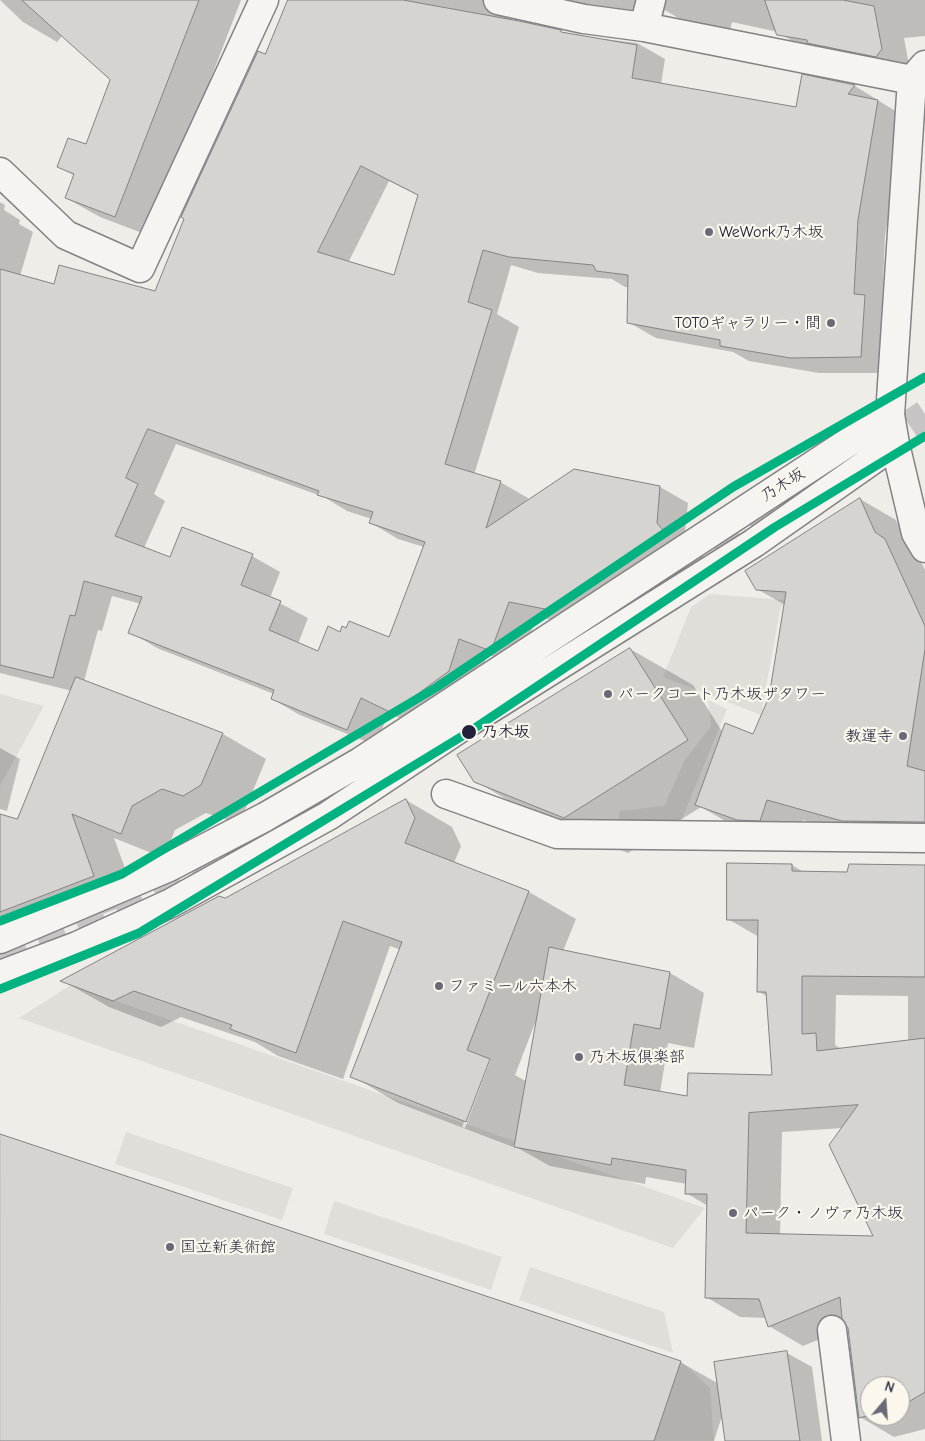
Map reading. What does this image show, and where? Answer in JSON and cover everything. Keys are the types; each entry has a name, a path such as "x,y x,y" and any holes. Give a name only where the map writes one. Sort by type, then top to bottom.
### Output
{"street":[{"path":"0,172 66,235 140,268 264,0"},
{"path":"498,0 584,18 919,72 890,415 916,533 925,548"},
{"path":"644,27 651,0"},
{"name":"乃木坂","path":"0,940 169,867 265,817 360,762 890,415"},
{"name":"乃木坂","path":"0,975 76,946 171,903 328,816 472,720 754,543 895,444"},
{"path":"446,794 556,834 925,838"},
{"path":"832,1330 846,1441"}],"shaded area":[{"path":"710,594 785,600 780,610 761,715 663,677 691,607"},
{"path":"0,694 44,706 0,786"},
{"path":"708,700 727,709 682,819 665,828 619,825 619,811 664,806 685,760 711,726"},
{"path":"71,985 705,1208 673,1248 19,1018"},
{"path":"126,1132 293,1188 282,1220 115,1164"},
{"path":"334,1201 502,1257 491,1290 324,1234"},
{"path":"530,1267 664,1312 673,1353 519,1300"},
{"path":"681,1361 710,1388 714,1441 438,1441"}],"building":[{"path":"22,0 199,0 115,217 65,198 74,174 57,167 68,138 86,144 110,80"},
{"path":"288,0 403,0 519,21 561,30 561,32 637,45 632,78 796,107 802,74 855,85 848,94 878,100 858,220 854,294 865,295 861,357 790,358 720,346 720,340 627,323 628,275 596,271 593,265 509,257 483,250 468,302 492,310 445,464 501,481 486,528 574,469 660,486 657,523 667,535 550,610 509,602 491,651 459,639 449,671 392,713 361,698 347,730 271,699 274,690 128,633 142,597 84,581 75,616 70,615 53,678 0,665 0,269 54,284 59,265 155,291 184,219 181,217 258,51 265,54","holes":["361,166 418,195 394,275 318,252","148,429 319,491 317,495 373,512 369,523 425,542 389,637 349,621 346,628 342,626 340,632 328,626 318,651 269,630 281,601 241,585 253,554 182,527 170,557 115,536 138,484 126,478"]},
{"path":"765,0 843,0 874,6 882,49 876,57 807,43 807,40 777,35"},
{"path":"860,498 875,532 885,539 925,626 925,649 907,766 925,771 925,822 842,821 767,800 760,821 737,820 695,805 725,723 753,734 769,697 786,592 756,590 745,571"},
{"name":"パークコート乃木坂ザタワー","path":"630,648 688,740 564,818 474,782 457,755"},
{"path":"76,677 223,733 201,785 183,796 162,789 132,806 121,834 72,814 94,876 0,912 0,814 17,819"},
{"path":"406,799 415,818 405,843 529,891 467,1050 490,1059 466,1122 350,1077 402,942 343,921 296,1053 230,1029 232,1025 134,991 113,1001 60,981 219,896 225,898"},
{"path":"727,863 792,864 792,871 847,872 849,864 925,865 925,977 802,976 802,1034 816,1033 817,1051 925,1038 925,1392 910,1401 910,1376 860,1376 859,1418 848,1328 842,1319 840,1297 768,1327 759,1299 705,1298 707,1194 685,1194 686,1170 612,1158 611,1165 514,1147 549,947 670,972 660,1029 634,1024 624,1085 687,1096 688,1073 772,1075 766,992 757,992 758,920 727,920","holes":["858,1105 829,1145 873,1236 746,1233 749,1113"]},
{"name":"国立新美術館","path":"0,1134 681,1361 654,1441 0,1441"},
{"path":"787,1351 800,1441 725,1441 714,1362"}],"tunnel":[{"path":"874,448 925,414"},
{"path":"681,573 794,500"},
{"path":"0,958 72,928 178,879 293,819 366,773"}],"transit line":[{"path":"0,921 122,874 437,687 733,487 925,377"},
{"path":"0,989 139,933 469,732 775,527 925,436"}],"place":[{"name":"WeWork乃木坂","path":"709,232"},
{"name":"TOTOギャラリー・間","path":"831,323"},
{"name":"パークコート乃木坂ザタワー","path":"608,694"},
{"name":"乃木坂","path":"469,732"},
{"name":"教運寺","path":"903,736"},
{"name":"ファミール六本木","path":"439,986"},
{"name":"乃木坂倶楽部","path":"579,1057"},
{"name":"パーク・ノヴァ乃木坂","path":"733,1213"},
{"name":"国立新美術館","path":"170,1247"}]}
